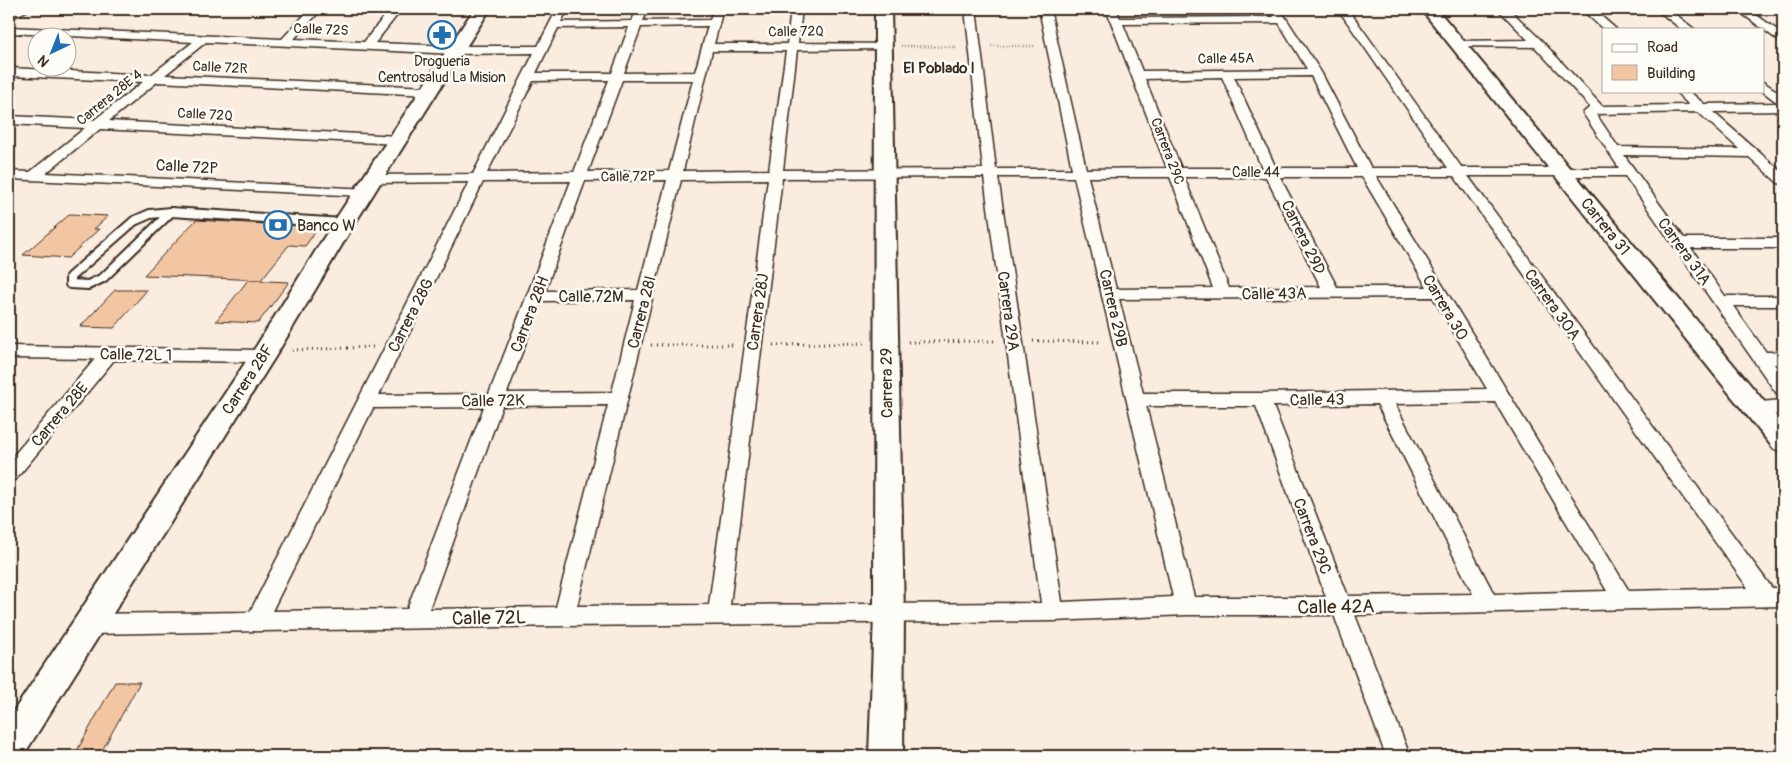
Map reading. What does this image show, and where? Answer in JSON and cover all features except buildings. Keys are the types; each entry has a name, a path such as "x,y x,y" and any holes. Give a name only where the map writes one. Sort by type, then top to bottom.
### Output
{"street":[{"path":"9,17 24,9"},
{"path":"284,43 316,9"},
{"path":"368,46 396,9"},
{"name":"Carrera 28F","path":"9,747 264,354 344,223 482,9"},
{"name":"Carrera 28G","path":"256,620 367,402 562,9"},
{"name":"Carrera 28H","path":"414,619 642,9"},
{"name":"Carrera 28J","path":"718,616 797,9"},
{"name":"Carrera 29","path":"883,9 888,614 886,756"},
{"name":"Carrera 29A","path":"970,9 990,173 1053,612"},
{"name":"Carrera 29B","path":"1044,9 1080,173 1186,606"},
{"path":"1202,9 1208,21"},
{"name":"Carrera 30A","path":"1343,9 1456,171 1775,597"},
{"name":"Carrera 31","path":"1429,9 1783,442"},
{"name":"Carrera 31A","path":"1503,9 1538,43 1594,112 1614,151 1628,172 1783,389"},
{"path":"1587,9 1609,28"},
{"path":"1662,9 1687,28"},
{"path":"1741,9 1783,39"},
{"path":"1114,15 1208,21 1279,15"},
{"name":"Carrera 29C","path":"1114,15 1223,293"},
{"name":"Carrera 30","path":"1279,15 1315,72 1366,172 1624,601"},
{"path":"554,25 636,24 717,16"},
{"name":"Carrera 28I","path":"564,616 700,76 717,16"},
{"name":"Calle 72S","path":"9,30 455,50 542,49"},
{"name":"Carrera 28E 4","path":"18,177 99,125 202,40"},
{"path":"1458,44 1538,43"},
{"name":"Calle 72Q","path":"708,48 883,46"},
{"name":"Calle 72R","path":"9,72 429,91"},
{"name":"Calle 45A","path":"1139,75 1315,72"},
{"name":"Carrera 29D","path":"1226,73 1271,172 1331,292"},
{"path":"528,77 700,76"},
{"path":"1764,87 1783,101"},
{"path":"1682,92 1783,180"},
{"path":"1770,107 1783,118"},
{"path":"1594,112 1783,107"},
{"name":"Calle 72Q","path":"9,120 399,140"},
{"path":"1614,151 1752,153"},
{"name":"Calle 44","path":"884,173 1628,172"},
{"name":"Calle 72P","path":"18,177 368,186 479,177 884,173"},
{"path":"1680,243 1783,243"},
{"name":"Calle 43A","path":"1111,294 1437,292"},
{"name":"Calle 72M","path":"535,296 646,295"},
{"path":"1721,301 1783,301"},
{"name":"Calle 72L 1","path":"9,352 264,354"},
{"name":"Carrera 28E","path":"9,474 109,354"},
{"path":"1762,358 1783,358"},
{"name":"Calle 43","path":"1136,399 1262,400 1499,395"},
{"name":"Calle 72K","path":"367,402 620,398"},
{"path":"1383,398 1488,603"},
{"name":"Carrera 29C","path":"1262,400 1398,756"},
{"path":"1755,408 1783,407"},
{"name":"Calle 42A","path":"888,614 1053,612 1186,606 1340,606 1775,597"},
{"name":"Calle 72L","path":"88,624 564,616 888,614"}],"lane":[{"path":"170,212 103,278 88,285 70,284 70,277 134,221 150,214 170,212 344,223"}],"path":[{"path":"264,354 395,346"}],"place":[{"name":"Drogueria Centrosalud La Mision","path":"442,35"},
{"name":"Banco W","path":"278,225"}],"district":[{"name":"El Poblado I","path":"939,68"}]}
